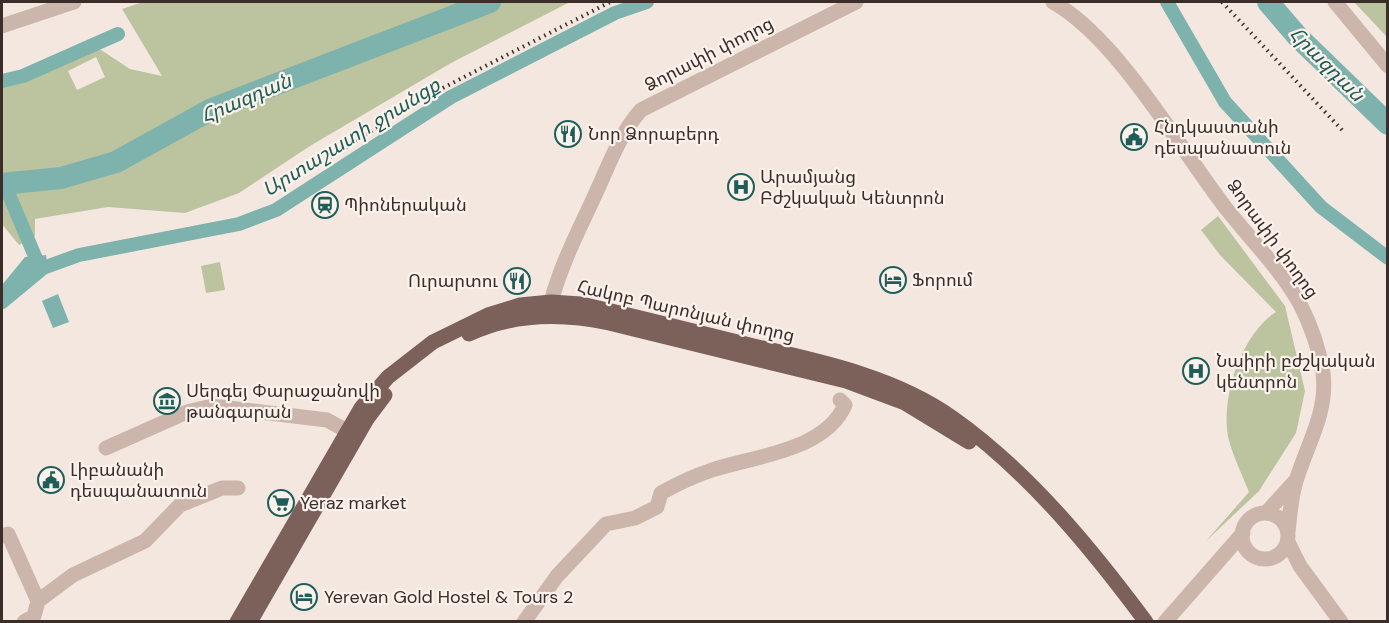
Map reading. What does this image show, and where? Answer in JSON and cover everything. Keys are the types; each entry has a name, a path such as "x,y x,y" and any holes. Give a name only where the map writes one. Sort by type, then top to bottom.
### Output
{"main road":[{"name":"Հակոբ Պարոնյան փողոց","path":"237,621 361,408 388,377 433,342 488,315 520,305 551,302 581,304 777,351 891,385 932,405 953,418 1040,494 1146,621"},
{"name":"Հակոբ Պարոնյան փողոց","path":"250,621 367,419 400,379 434,352 482,328 524,318 560,316 609,323 846,381 915,408 970,443 1006,472 1075,548 1133,621"}],"street":[{"path":"2,26 74,2"},
{"name":"Ձորափի փողոց","path":"551,302 559,273 616,149 627,127 641,110 856,2"},
{"name":"Ձորափի փողոց","path":"1053,2 1065,8 1095,36 1135,83 1299,303 1317,347 1323,374 1321,410 1296,480"},
{"path":"1335,2 1388,66"},
{"path":"524,621 557,576 606,525 635,518 657,507 661,493 690,478 751,458 788,451 835,422 845,405 840,400"},
{"path":"106,448 187,412 212,406 327,420 347,431"},
{"path":"1165,621 1243,533 1250,519 1266,513 1296,480"},
{"path":"1277,556 1288,537 1296,480"},
{"path":"24,621 34,616 38,601 73,575 145,541 180,505 222,488 238,488"},
{"path":"1266,513 1280,519 1300,566 1341,621"},
{"path":"1243,533 1244,544 1255,557"},
{"path":"2,536 8,534 38,601"},
{"path":"1173,621 1227,562 1277,556 1300,566"}],"green space":[{"path":"143,2 570,2 451,63 310,146 239,193 185,213 108,207 35,219 35,236 19,245 2,224 2,87 25,82 98,48 130,69 162,76 122,9","holes":["96,57 105,77 77,90 68,71"]},
{"path":"1354,2 1387,2 1387,37"},
{"path":"1218,216 1285,306 1305,391 1296,433 1259,491 1206,541 1249,492 1229,441 1227,407 1230,388 1243,352 1252,336 1276,312 1220,255 1201,230"},
{"path":"220,262 225,290 206,293 201,266"}],"water":[{"path":"46,255 47,262 3,294 2,285 25,257"},
{"path":"58,294 69,322 53,328 42,301"}],"waterway":[{"name":"Հրազդան","path":"2,184 61,178 116,162 212,109 490,2"},
{"name":"Արտաշատի ջրանցք","path":"2,302 43,268 79,255 239,224 276,210 451,97 615,13 647,2"},
{"name":"Արտաշատի ջրանցք","path":"1167,2 1225,102 1321,207 1388,258"},
{"name":"Հրազդան","path":"1268,2 1298,37 1388,124"},
{"path":"2,81 23,76 118,34"},
{"path":"4,183 37,261 26,270"}],"railway":[{"path":"320,163 435,92 610,2"},
{"path":"1222,2 1342,130"}],"place":[{"name":"Նոր Ձորաբերդ","path":"568,134"},
{"name":"Հնդկաստանի դեսպանատուն","path":"1134,137"},
{"name":"Արամյանց Բժշկական Կենտրոն","path":"741,187"},
{"name":"Պիոներական","path":"325,205"},
{"name":"Ֆորում","path":"893,280"},
{"name":"Ուրարտու","path":"517,281"},
{"name":"Նաիրի բժշկական կենտրոն","path":"1196,371"},
{"name":"Սերգեյ Փարաջանովի թանգարան","path":"167,401"},
{"name":"Լիբանանի դեսպանատուն","path":"51,480"},
{"name":"Yeraz market","path":"281,503"},
{"name":"Yerevan Gold Hostel & Tours 2","path":"304,597"}]}
